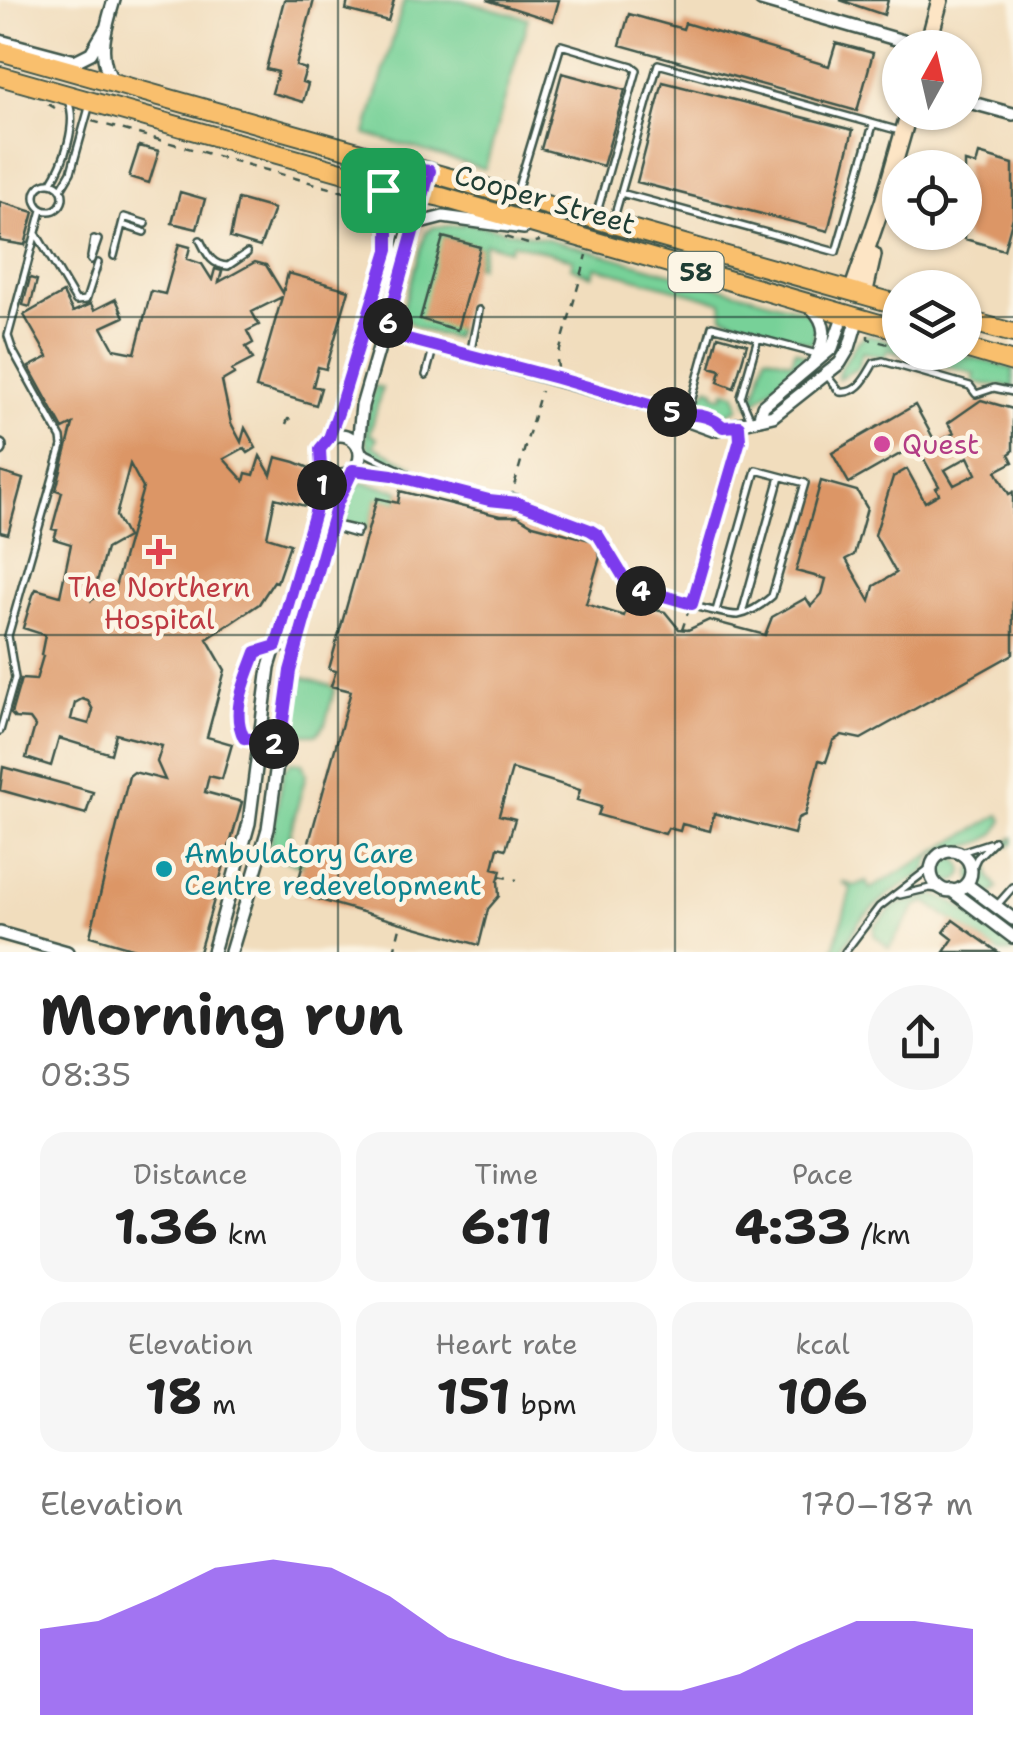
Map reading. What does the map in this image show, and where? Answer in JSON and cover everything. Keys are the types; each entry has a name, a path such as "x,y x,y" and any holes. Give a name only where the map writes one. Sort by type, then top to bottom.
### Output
{"main road":[{"name":"Cooper Street","path":"0,51 882,300"},
{"path":"72,72 88,90 88,110"},
{"name":"Cooper Street","path":"0,76 64,94 88,110 416,192 557,239 807,303 852,321 882,327"},
{"path":"416,192 422,170"},
{"path":"852,321 858,294"},
{"path":"982,325 1013,333"},
{"path":"982,353 1013,362"}],"street":[{"path":"114,0 103,59 115,84"},
{"path":"761,0 882,35"},
{"path":"932,30 940,0"},
{"path":"0,41 75,62 91,53 106,28"},
{"path":"982,106 1013,114"},
{"path":"858,294 903,132"},
{"path":"372,180 383,190 388,202 388,250"},
{"path":"231,952 274,796 284,700 296,651 330,526 360,461 362,406 416,224 416,192"},
{"path":"213,952 253,803 264,697 322,488 320,449 329,438 388,250 416,192"},
{"path":"416,224 434,218 456,218 557,239"},
{"path":"807,303 824,325 819,357"},
{"path":"363,327 687,416 716,420 723,427 773,416 826,374 845,357 852,321"},
{"path":"750,422 763,406 832,348 852,321"},
{"path":"329,438 346,435 359,448"},
{"path":"322,464 337,475 352,472"},
{"path":"1013,919 968,879 968,861 958,853 941,854 931,868 936,884 1013,937"},
{"path":"948,890 968,879"},
{"path":"0,933 67,952"}],"lane":[{"path":"516,196 561,45 632,66 638,74 604,221"},
{"path":"604,221 621,193 658,64 903,132"},
{"path":"51,183 60,167 73,115 64,94"},
{"path":"61,189 71,172 88,110"},
{"path":"621,193 836,252 874,125"},
{"path":"51,183 61,189 64,198 53,211 42,210 36,204 36,191 42,184 51,183"},
{"path":"0,731 15,678 8,636 62,446 8,336 42,210"},
{"path":"114,256 124,217 145,228 122,225"},
{"path":"36,233 76,301 86,300 98,263"},
{"path":"200,240 212,261 222,266 247,253"},
{"path":"470,354 482,312"},
{"path":"687,416 712,326 819,357"},
{"path":"692,604 740,440 750,422 741,397 758,338"},
{"path":"426,375 433,346"},
{"path":"826,374 840,392 848,392 866,382 874,363 883,362 970,386 976,394 994,388 1013,392"},
{"path":"359,448 422,482"},
{"path":"352,472 422,482 489,500 518,503 596,532 618,572 633,588 716,611 742,614 772,596 804,483 756,470 716,611"},
{"path":"742,614 780,476"},
{"path":"311,520 357,532"},
{"path":"280,744 242,735 238,703 256,652 276,646 296,651"},
{"path":"958,853 994,841 978,858 968,879"},
{"path":"240,852 260,858"},
{"path":"845,952 869,918 931,868"},
{"path":"892,898 930,888 948,890"},
{"path":"996,906 1013,888"}],"path":[{"path":"88,110 379,204 388,202"},
{"path":"503,237 528,244 557,239"},
{"path":"558,372 557,360 588,254"},
{"path":"852,321 868,339 882,343"},
{"path":"518,503 520,495 512,493 541,390"},
{"path":"286,424 288,419 292,420"},
{"path":"682,630 692,604"},
{"path":"499,876 517,880"},
{"path":"394,952 401,922"}],"green space":[{"path":"404,0 461,0 528,18 485,169 366,134"},
{"path":"463,222 548,239 809,312 816,320 813,344 723,316 722,302 595,267 592,276 571,267 573,259 512,243 509,250 485,243 479,267 475,265 479,247 444,237 457,330 454,338 423,330 410,323 402,311 426,232 433,227"},
{"path":"866,335 882,339 882,356 862,352 858,368 838,379 838,373 856,343"},
{"path":"795,350 807,356 748,405 747,393 756,394 766,355 792,362"},
{"path":"982,360 1013,369 1013,388 977,383 973,381 975,374 960,370 982,370"},
{"path":"375,386 382,388 370,434 377,438 373,446 413,466 408,469 370,454 366,429"},
{"path":"708,387 723,397 725,391 736,393 739,408 725,415 696,410 700,391 706,393"},
{"path":"360,482 400,491 398,503 377,499 368,529 343,522 351,492"},
{"path":"295,675 335,687 325,724 317,734 296,734 292,726 289,705"},
{"path":"291,762 302,763 306,774 286,849 306,856 303,866 271,856 269,849 284,770"},
{"path":"1000,815 1003,820 997,830 982,842 931,857 925,872 888,895 860,920 841,952 833,952 851,889 842,882 855,886 866,881 870,889"},
{"path":"1013,838 1013,844 1005,846 989,863 990,876 998,888 992,894 982,895 972,888 970,873 980,858"},
{"path":"951,858 960,861 960,879 951,882 942,879 939,870 942,861"},
{"path":"934,895 953,902 1013,944 1013,952 998,952 926,902 916,906 889,948 874,935 874,926 896,905"}],"building":[{"path":"284,0 314,0 296,66 306,69 302,82 308,84 303,102 272,93 278,72 266,69"},
{"path":"348,0 394,0 388,21 346,10"},
{"path":"487,0 559,0 553,21"},
{"path":"840,0 888,0 884,15"},
{"path":"629,14 683,29 685,23 829,66 836,43 873,53 857,111 620,45"},
{"path":"562,73 625,90 603,166 541,149"},
{"path":"663,82 853,130 828,231 637,182"},
{"path":"139,146 159,151 149,183 129,177"},
{"path":"982,155 1013,164 1013,217 1004,250 982,244"},
{"path":"180,192 205,199 197,229 172,223"},
{"path":"238,199 274,209 260,247 230,238"},
{"path":"0,202 34,212 25,245 0,241"},
{"path":"443,237 480,247 457,330 420,319"},
{"path":"179,244 190,247 187,259 202,264 212,280 215,269 222,271 219,282 255,262 266,265 283,293 288,273 349,290 326,369 318,367 313,386 321,388 316,405 256,388 282,297 252,312 259,325 247,331 253,343 246,347 253,359 232,370 234,374 222,381 231,423 241,442 245,428 256,448 248,453 244,448 224,459 244,481 246,473 254,475 260,456 271,475 276,457 312,469 305,506 275,498 267,537 290,544 277,582 259,604 207,639 225,670 207,737 232,744 222,779 209,776 205,792 242,802 199,952 145,952 90,936 129,776 134,772 165,780 157,762 162,746 116,734 111,754 59,738 51,766 26,758 35,726 30,719 11,714 21,679 36,680 43,656 45,635 23,628 33,595 36,589 60,596 71,544 54,539 57,530 52,529 62,492 56,490 73,424 63,429 29,367 48,357 24,315 63,293 73,312 91,304 94,310 116,299 124,317 102,327 114,349 135,353 151,291 165,294","holes":["130,464 143,488 115,587 92,600 106,549 127,537 116,516","82,699 93,710 89,724 71,719 75,703"]},
{"path":"30,278 37,280 30,307 23,305"},
{"path":"718,336 747,344 734,388 718,382 721,370 710,367"},
{"path":"981,400 1013,409 1013,451 1009,454 1013,462 996,471 1009,494 1013,492 1013,654 861,739 842,735 833,741 826,762 819,760 805,815 798,818 794,834 714,813 710,831 682,824 680,831 668,828 665,834 598,815 601,807 577,800 580,790 512,769 499,815 515,819 506,849 498,847 493,868 501,870 499,896 488,909 479,945 295,893 351,691 331,686 336,671 329,669 377,498 398,503 400,491 500,516 518,516 533,525 594,541 600,557 586,604 624,616 628,604 665,612 679,629 688,630 709,620 765,635 772,617 806,598 811,606 822,594 826,579 796,571 821,481 857,491 867,508 854,555 846,559 870,601 874,586 896,573 875,535 893,477 907,469 925,502 939,494 939,486 916,445 849,483 832,453 915,405 936,443 954,433 948,423","holes":["968,457 976,474 954,485 945,470"]},
{"path":"0,472 23,479 8,534 0,532"},
{"path":"3,767 93,792 86,814 0,790"},
{"path":"953,920 998,952 944,952 953,939 944,932"}],"place":[{"name":"Quest","path":"882,444"},
{"name":"The Northern Hospital","path":"159,552"},
{"name":"Ambulatory Care Centre redevelopment","path":"164,869"}],"route":[{"path":"413,169 430,171 385,333 687,416 716,420 723,427 739,426 740,440 692,604 629,586 596,532 518,503 353,470 337,504 290,671 280,744 260,742 242,735 238,703 256,652 276,646 320,499 320,449 329,438 339,410 388,250 388,202 383,190 372,180 408,190 413,169"}]}
